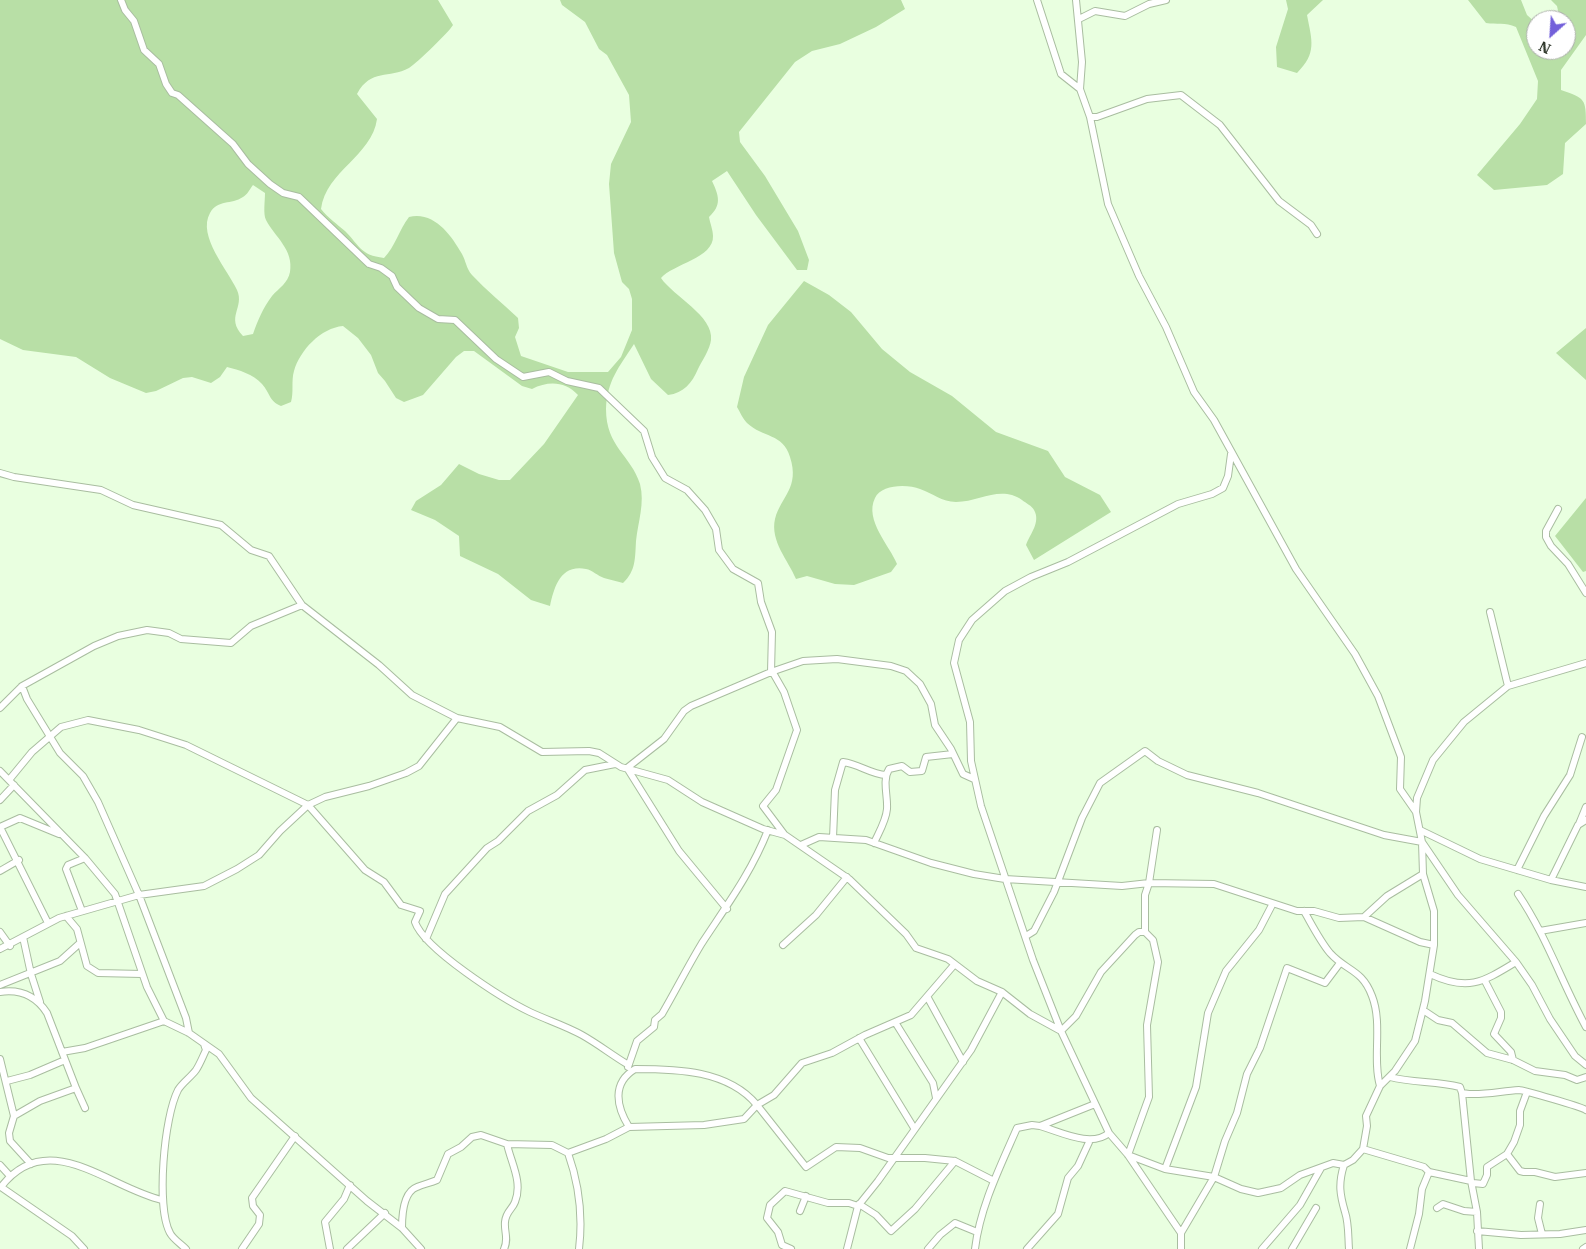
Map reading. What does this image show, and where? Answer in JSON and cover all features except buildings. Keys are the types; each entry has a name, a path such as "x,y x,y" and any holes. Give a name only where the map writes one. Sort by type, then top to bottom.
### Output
{"street":[{"path":"121,0 125,10 134,21 144,50 159,64 166,84 172,93 220,132 270,184 283,193 299,197 369,264 381,268 392,276 397,287 408,295 419,308 438,319 455,320 496,359 523,377 549,372 567,381 599,388 644,431 652,457 665,478 687,490 705,510 716,529 719,550 733,569 758,583 761,602 772,632 772,671 784,692 797,726 776,790 763,806 785,835"},
{"path":"1037,0 1061,74 1080,89"},
{"path":"1076,0 1082,62 1080,89 1090,117 1108,204 1139,276 1166,327 1194,392 1214,420 1296,569 1355,654 1378,696 1401,757 1400,789 1416,812"},
{"path":"1079,20 1095,11 1124,16 1150,4 1166,0"},
{"path":"1090,117 1097,117 1147,99 1181,95 1220,125 1279,201 1311,225 1317,234"},
{"path":"1181,1233 1128,1155 1109,1133 1061,1031 1005,879 974,779 971,761 970,722 954,663 959,640 972,620 1005,591 1031,577 1068,562 1178,504 1212,494 1223,488 1228,476 1231,454"},
{"path":"0,473 14,477 100,490 133,505 221,525 251,550 269,556 302,604 379,665 412,696 457,718 500,727 542,752 589,751 600,753 615,764 668,780 702,802 768,830 785,835 847,877 906,934 916,948 930,951 977,981 1002,992 1030,1014 1061,1031"},
{"path":"1558,509 1546,531 1546,537 1568,564 1586,593"},
{"path":"0,708 22,686 94,646 118,636 147,630 170,633 181,639 231,643 251,626 302,604"},
{"path":"1490,612 1508,686"},
{"path":"627,768 664,738 684,711 772,671 802,661 820,659 864,661 906,671 920,684 930,704 935,725 964,774 974,779"},
{"path":"1128,1155 1164,1169 1214,1177 1241,1189 1258,1193 1281,1188 1300,1175 1333,1163 1344,1165 1353,1160 1363,1149 1367,1126 1366,1116 1380,1086 1390,1077 1415,1040 1423,1010 1434,945 1434,911 1423,874 1422,842 1416,812 1417,798 1433,760 1464,722 1508,686 1586,663"},
{"path":"22,686 27,699 60,753 83,776 98,802 139,895 186,1018 189,1033"},
{"path":"0,949 10,946 48,923 66,916 139,895 204,886 237,870 259,855 308,805 325,797 379,783 419,766 457,718"},
{"path":"0,800 32,752 61,727 88,720 139,730 186,746 308,805 365,870 384,882 401,905 420,911 415,922 418,929 426,939 452,961 502,996 529,1012 582,1035 627,1064 629,1070 623,1075 618,1100 621,1114 629,1127"},
{"path":"1517,870 1544,816 1570,774 1582,738"},
{"path":"1026,936 1034,931 1059,881 1082,818 1100,783 1145,751 1158,761 1187,774 1258,793 1384,835 1422,842 1458,895 1516,962 1532,984 1550,1019 1575,1056 1586,1065"},
{"path":"874,843 882,827 887,810 886,775 889,769 902,766 910,772 922,770 926,757 953,754"},
{"path":"833,838 835,790 843,762 856,764 872,774 886,775"},
{"path":"426,939 445,894 487,848 498,841 528,811 557,795 585,770 615,764"},
{"path":"627,768 679,851 727,909"},
{"path":"0,771 85,858 115,894 142,974 164,1021 189,1033 219,1054 251,1098 402,1228 417,1247"},
{"path":"1552,880 1586,807"},
{"path":"48,923 0,827 20,818 61,835"},
{"path":"1578,825 1586,820"},
{"path":"627,1064 636,1041 654,1027 655,1020 662,1014 703,943 727,909 760,850 768,830"},
{"path":"1128,1155 1149,1097 1147,1025 1158,962 1153,940 1145,932 1145,895 1149,883 1157,830"},
{"path":"1420,830 1467,854 1552,880 1586,887"},
{"path":"801,845 819,837 874,843 931,863 974,874 1005,879 1122,886 1149,883 1214,884 1272,905 1314,911 1339,918 1364,917 1414,940 1434,945"},
{"path":"82,911 66,869 68,866 85,858"},
{"path":"0,871 18,860"},
{"path":"1364,917 1387,896 1423,874"},
{"path":"783,945 816,915 847,877"},
{"path":"1518,894 1540,931 1586,1027"},
{"path":"1164,1169 1196,1087 1208,1013 1226,971 1259,930 1272,905"},
{"path":"1304,911 1319,937 1340,963 1357,971 1373,997 1376,1013 1376,1075 1380,1086"},
{"path":"66,916 77,929 87,966 98,973 142,974"},
{"path":"1540,931 1586,923"},
{"path":"0,932 10,946"},
{"path":"1061,1031 1076,1016 1101,972 1135,935 1139,932 1145,932"},
{"path":"23,937 30,974 40,1002 85,1108"},
{"path":"0,985 60,961 80,943"},
{"path":"1430,974 1452,983 1485,981 1516,962"},
{"path":"1181,1249 1181,1233 1214,1177 1225,1141 1237,1113 1247,1074 1260,1048 1287,968 1325,983 1340,963"},
{"path":"402,1228 402,1213 411,1191 437,1180 448,1154 461,1147 472,1137 481,1135 508,1144 552,1145 568,1153 606,1139 629,1127 704,1125 744,1119 757,1105 774,1095 802,1062 832,1053 859,1038 911,1015 928,998 954,965"},
{"path":"1485,981 1501,1012 1502,1018 1494,1034 1511,1052 1514,1060"},
{"path":"0,992 18,991 40,1002"},
{"path":"847,1249 858,1205 894,1159 914,1128 963,1062 1002,992"},
{"path":"928,998 963,1062"},
{"path":"1423,1010 1444,1022 1452,1023 1487,1053 1514,1060 1536,1071 1565,1075 1577,1080 1586,1077"},
{"path":"62,1052 85,1048 164,1021"},
{"path":"895,1022 934,1083 936,1098"},
{"path":"859,1038 914,1128"},
{"path":"186,1249 170,1235 162,1200 164,1182 163,1154 172,1105 178,1090 196,1071 206,1050 204,1044"},
{"path":"0,1059 14,1116 9,1133 10,1141 31,1164"},
{"path":"6,1081 30,1075 65,1060"},
{"path":"620,1085 627,1074 636,1069 697,1072 723,1081 751,1097 806,1167 836,1147 860,1148 894,1159 926,1158 955,1161 994,1181"},
{"path":"1390,1077 1406,1082 1429,1081 1460,1087 1477,1212 1479,1249"},
{"path":"14,1116 40,1102 76,1088"},
{"path":"1462,1093 1481,1094 1522,1090 1560,1103 1580,1106 1586,1110"},
{"path":"1363,1149 1424,1167 1429,1172 1483,1184 1487,1175 1487,1167 1507,1154 1518,1134 1520,1111 1527,1092"},
{"path":"1040,1126 1095,1104"},
{"path":"975,1249 977,1232 994,1181 1017,1128 1032,1125 1040,1126 1090,1140 1101,1140 1109,1133"},
{"path":"242,1249 259,1224 260,1215 253,1206 252,1198 295,1136"},
{"path":"1027,1249 1058,1214 1068,1178 1078,1166 1090,1140"},
{"path":"504,1249 508,1243 505,1224 507,1211 515,1202 517,1171 510,1158 508,1144"},
{"path":"568,1153 579,1190 581,1223 579,1249"},
{"path":"1507,1154 1520,1171 1524,1172 1535,1172 1555,1177 1586,1173"},
{"path":"84,1249 72,1236 0,1188 10,1176 31,1164 47,1160 63,1162 111,1178 146,1196 162,1200"},
{"path":"791,1249 782,1245 778,1232 767,1218 770,1205 785,1192 828,1203 858,1205 876,1215 891,1230 916,1209 955,1161"},
{"path":"0,1165 10,1176"},
{"path":"1344,1165 1339,1182 1342,1207 1347,1220 1349,1249"},
{"path":"1262,1249 1300,1205 1321,1168"},
{"path":"1410,1249 1421,1205 1422,1189 1429,1172"},
{"path":"330,1249 325,1222 344,1199 350,1185"},
{"path":"800,1211 806,1196"},
{"path":"1437,1208 1443,1204 1464,1211 1477,1212"},
{"path":"1540,1204 1538,1218 1542,1234"},
{"path":"1292,1249 1316,1208"},
{"path":"348,1249 385,1213"},
{"path":"928,1249 940,1235 955,1223 977,1232"},
{"path":"1477,1231 1522,1235 1560,1234 1586,1230"}],"green space":[{"path":"0,0 438,0 453,25 446,34 409,68 374,77 362,86 357,94 377,119 373,132 367,143 331,184 321,209 365,252 384,258 409,217 418,216 434,221 453,239 472,275 518,318 519,328 515,337 521,356 568,372 608,372 621,357 632,330 632,299 629,289 622,282 614,253 609,184 611,164 631,122 629,95 607,55 599,49 585,22 562,5 560,0 901,0 905,9 876,27 840,44 812,51 795,62 739,132 740,142 765,176 798,231 809,260 807,270 797,270 756,215 727,171 712,181 718,204 709,217 713,234 712,244 700,255 661,278 700,315 710,331 711,340 708,351 693,379 679,392 668,395 651,379 634,344 611,382 606,409 607,422 614,442 636,474 642,498 633,569 623,583 604,578 588,570 577,568 570,570 560,579 556,585 550,606 531,600 498,574 460,556 459,536 435,520 411,510 416,501 441,485 459,464 479,474 499,480 510,480 544,444 578,395 568,387 550,384 532,389 522,386 474,351 464,351 456,357 423,395 404,402 396,398 378,373 371,355 358,338 343,326 327,331 306,348 294,371 291,402 281,406 274,402 262,384 250,375 227,367 220,377 211,383 192,377 183,378 156,391 146,393 110,378 76,357 23,350 0,339","holes":["253,185 265,193 265,217 287,250 290,272 285,282 266,305 253,334 243,336 238,329 235,318 239,296 210,242 207,222 213,209 221,204 243,197"]},
{"path":"1286,0 1323,0 1307,15 1311,40 1310,53 1308,59 1297,73 1277,67 1276,47 1288,9"},
{"path":"1468,0 1521,0 1526,12 1526,52 1516,27 1486,23"},
{"path":"1551,0 1586,0 1586,35 1576,49 1576,10 1558,10 1557,6"},
{"path":"1529,60 1568,60 1561,70 1561,90 1575,95 1582,101 1585,109 1586,124 1565,143 1563,174 1547,185 1494,190 1477,175 1520,124 1537,99 1538,81"},
{"path":"804,281 829,295 851,312 882,349 910,372 952,396 996,432 1048,451 1065,477 1100,495 1111,512 1034,560 1026,545 1036,523 1036,514 1022,500 1006,494 998,494 951,502 915,487 895,486 878,493 872,506 875,524 897,564 891,572 854,585 835,584 807,576 796,579 777,543 774,527 778,511 793,477 790,457 787,449 778,440 747,423 737,407 744,377 768,325"},
{"path":"1586,328 1586,380 1556,353"},
{"path":"1586,498 1586,571 1583,572 1555,536"}]}
